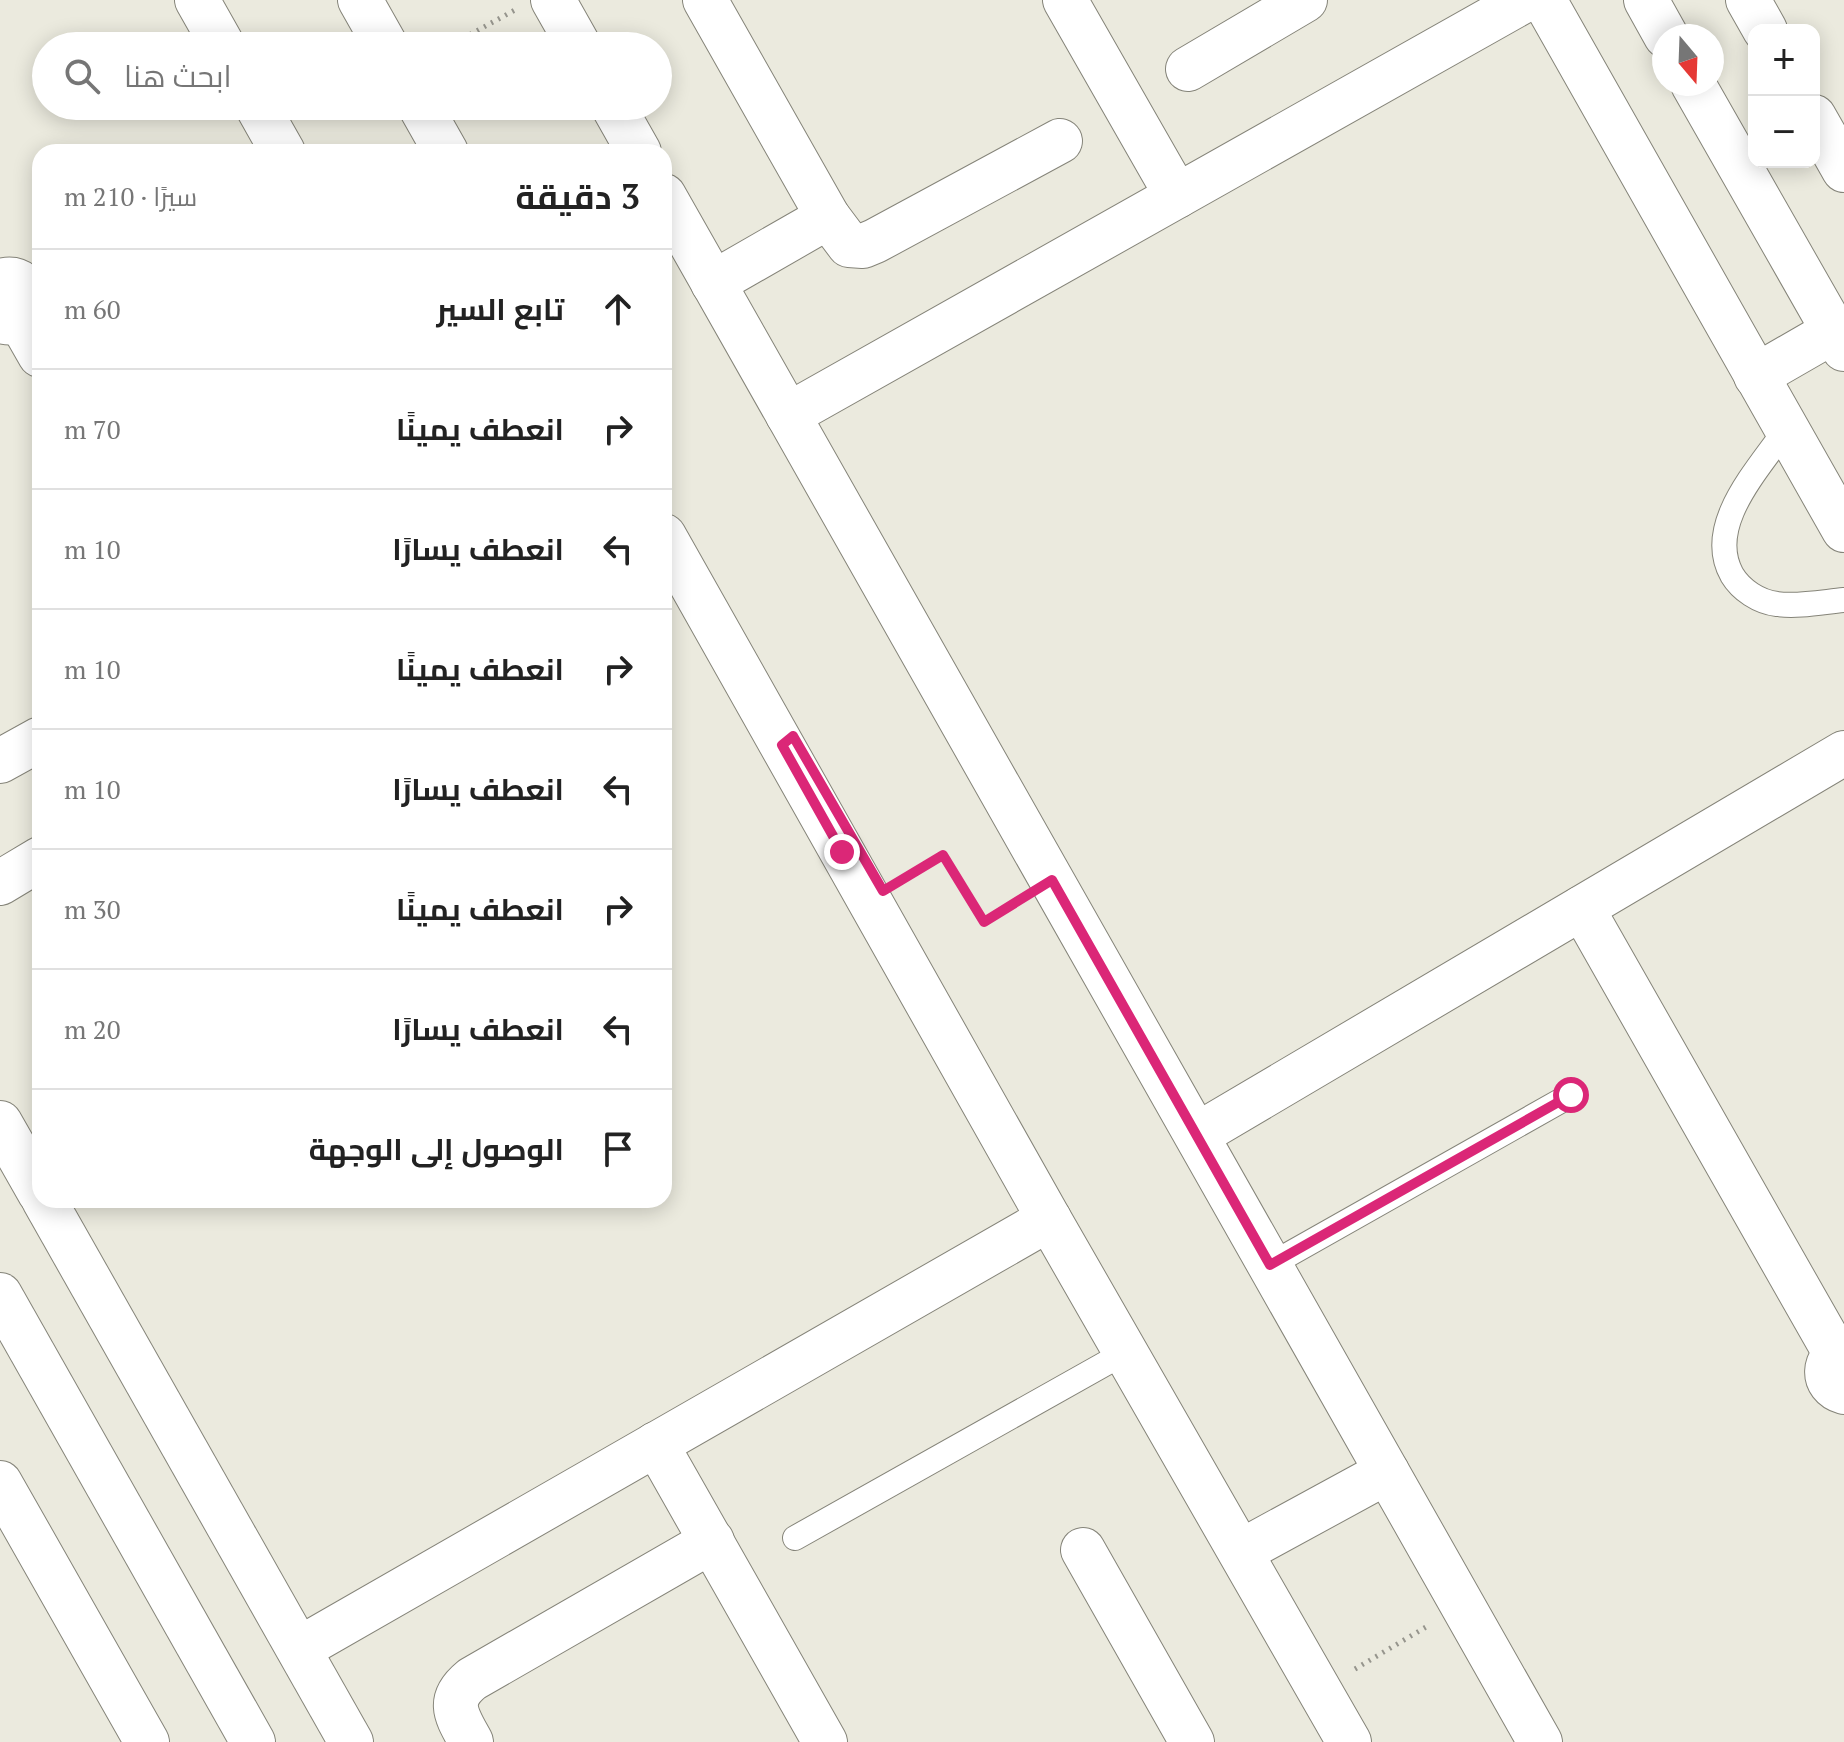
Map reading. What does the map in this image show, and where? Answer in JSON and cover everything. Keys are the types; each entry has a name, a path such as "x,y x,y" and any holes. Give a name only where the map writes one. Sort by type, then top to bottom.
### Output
{"street":[{"path":"197,0 215,32"},
{"path":"360,0 378,32"},
{"path":"705,0 828,217 849,245 863,246 1060,141"},
{"path":"1065,0 1177,196"},
{"path":"1188,69 1305,0"},
{"path":"788,415 1525,0"},
{"path":"1544,0 1844,530"},
{"path":"1646,0 1659,24"},
{"path":"1748,0 1762,24"},
{"path":"537,3 565,32"},
{"path":"1700,96 1839,340 1756,376"},
{"path":"265,120 278,144"},
{"path":"428,120 441,144"},
{"path":"621,120 634,144"},
{"path":"1820,128 1844,170"},
{"path":"672,210 1540,1742"},
{"path":"713,283 828,217"},
{"path":"0,281 8,279 19,282 27,290 30,301 20,332"},
{"path":"672,550 1049,1219 1349,1742"},
{"path":"0,761 32,743"},
{"path":"1197,1135 1844,753"},
{"path":"0,883 32,864"},
{"path":"1582,908 1841,1365"},
{"path":"0,1123 32,1179"},
{"path":"49,1208 351,1742"},
{"path":"299,1649 1049,1219"},
{"path":"0,1295 253,1742"},
{"path":"656,1444 825,1742"},
{"path":"1242,1551 1387,1472"},
{"path":"0,1483 147,1742"},
{"path":"471,1742 457,1718 455,1703 460,1689 472,1679 712,1541"},
{"path":"1083,1550 1192,1742"}],"lane":[{"path":"1786,429 1728,518 1723,541 1726,563 1737,583 1755,597 1777,604 1844,600"},
{"path":"1270,1265 1571,1095"},
{"path":"795,1538 1126,1352"}],"path":[{"path":"478,32 537,3"},
{"path":"895,884 943,855 984,922 1052,880"},
{"path":"1320,1689 1463,1605"}],"route":[{"path":"842,852 782,745 793,736 883,891 943,855 984,922 1052,880 1270,1265 1571,1095"}]}
